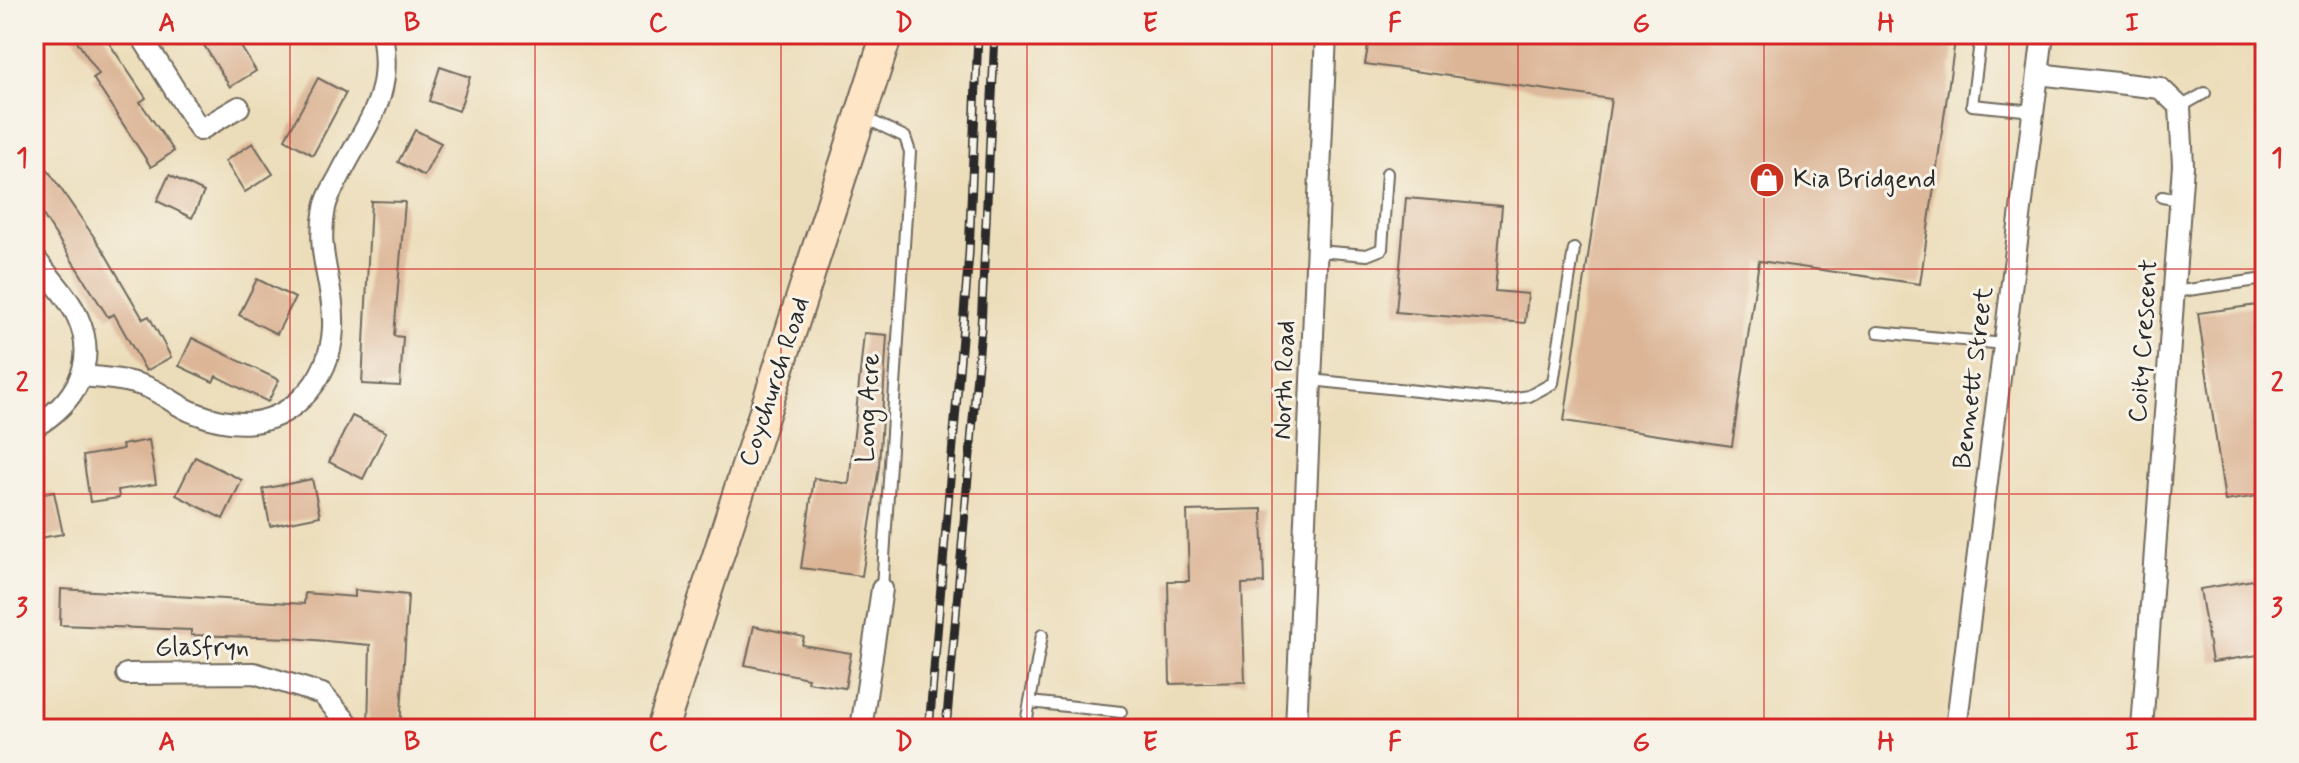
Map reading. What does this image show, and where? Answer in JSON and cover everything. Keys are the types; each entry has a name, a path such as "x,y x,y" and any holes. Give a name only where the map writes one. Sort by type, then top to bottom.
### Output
{"main road":[{"name":"Coychurch Road","path":"662,729 887,34"}],"street":[{"path":"140,34 200,130 239,107"},
{"path":"81,376 115,378 147,387 195,413 235,423 268,422 291,409 315,386 327,359 333,327 319,241 326,203 371,126 383,87 386,54 382,34"},
{"name":"North Road","path":"1296,729 1326,34"},
{"name":"Bennett Street","path":"1956,729 2043,34"},
{"path":"2038,74 2160,88 2180,107"},
{"name":"Coity Crescent","path":"2142,729 2174,292 2171,199 2180,107"},
{"path":"34,257 78,317 86,349 81,376 65,406 34,427"},
{"name":"Long Acre","path":"861,729 882,589"},
{"name":"Glasfryn","path":"127,674 254,673 322,694 353,729"}],"lane":[{"path":"1981,34 1972,105 2034,111"},
{"path":"2180,107 2205,93"},
{"name":"Long Acre","path":"861,116 905,137 910,152 882,589"},
{"path":"1317,251 1367,255 1382,249 1387,173"},
{"path":"1311,380 1481,400 1504,400 1541,390 1553,383 1574,249"},
{"path":"2174,292 2265,279"},
{"path":"1878,332 2004,344"},
{"path":"1025,729 1042,635"},
{"path":"1030,702 1121,712"}],"building":[{"path":"72,34 103,34 146,98 140,102 174,151 151,167 93,78 99,74"},
{"path":"197,34 233,34 256,71 230,87"},
{"name":"Kia Bridgend","path":"1370,34 1956,34 1920,284 1759,261 1732,446 1564,421 1611,99 1365,64"},
{"path":"440,67 470,77 459,111 429,101"},
{"path":"318,78 346,93 313,155 285,139"},
{"path":"415,130 441,143 424,176 398,162"},
{"path":"253,143 273,174 245,192 225,161"},
{"path":"34,150 103,250 143,319 149,316 171,357 146,371 114,314 108,317 34,201"},
{"path":"169,175 204,192 192,218 157,201"},
{"path":"1406,198 1502,206 1495,291 1528,294 1525,323 1396,312"},
{"path":"371,201 405,202 394,336 403,337 400,386 362,384"},
{"path":"257,279 295,298 277,334 239,315"},
{"path":"2265,304 2265,495 2225,501 2198,313"},
{"path":"864,333 887,335 879,467 862,576 801,568 814,478 849,484"},
{"path":"192,338 279,380 268,402 216,376 213,382 179,366"},
{"path":"352,416 386,432 363,479 329,462"},
{"path":"149,440 156,484 118,490 119,498 90,502 83,456 123,449 122,445"},
{"path":"195,457 242,480 223,519 176,495"},
{"path":"312,479 320,516 270,526 263,489"},
{"path":"54,492 63,534 34,539 34,496"},
{"path":"1262,509 1264,583 1242,584 1245,682 1170,684 1168,581 1189,581 1187,511"},
{"path":"2265,578 2265,654 2212,662 2200,589"},
{"path":"61,589 304,604 305,593 355,597 355,590 408,595 400,729 368,729 370,645 292,638 191,635 191,630 60,625"},
{"path":"754,626 804,637 802,645 851,653 845,688 807,682 808,678 745,665"}],"railway":[{"path":"929,729 969,254 978,34"},
{"path":"946,729 981,328 995,34"}],"place":[{"name":"Kia Bridgend","path":"1767,180"}]}
